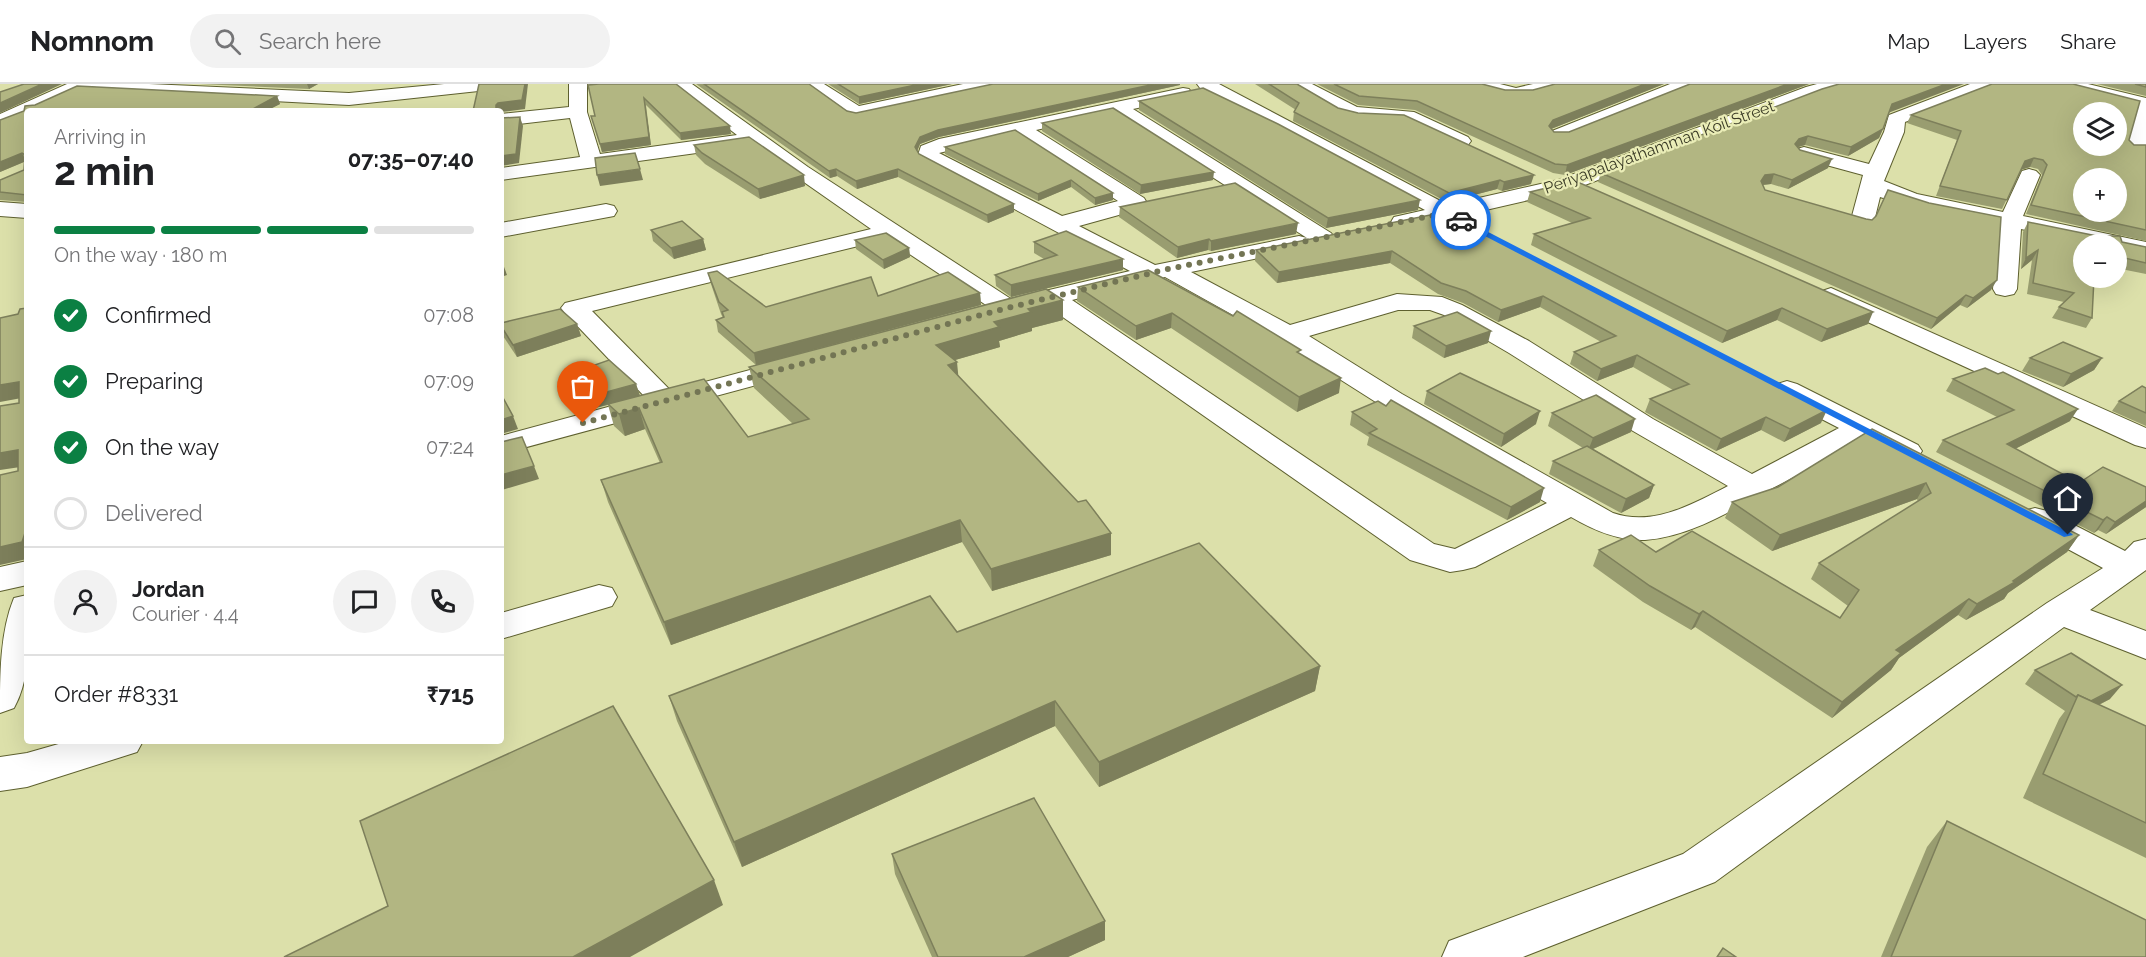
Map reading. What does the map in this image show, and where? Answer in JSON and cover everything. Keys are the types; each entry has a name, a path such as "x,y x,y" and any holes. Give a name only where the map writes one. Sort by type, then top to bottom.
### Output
{"street":[{"path":"347,105 375,84"},
{"path":"29,108 80,85 306,96 347,105 497,84"},
{"path":"578,84 578,112 592,163"},
{"path":"680,84 752,139 889,232 1007,308"},
{"path":"812,84 856,112 989,84"},
{"path":"1299,84 1344,110 1407,116 1478,149"},
{"path":"1482,84 1512,94 1523,94"},
{"path":"1489,108 1551,84"},
{"path":"1559,135 1686,84"},
{"name":"Periyapalayathamman Koil Street","path":"1379,227 1564,185 1802,88 1837,84"},
{"path":"1853,225 1894,132 1896,119 1987,84"},
{"path":"2067,84 2146,104"},
{"path":"2116,97 2139,84"},
{"path":"1477,229 1208,85 928,150 928,155 1060,224 1287,333 1392,400 1572,504 1601,520 1620,527 1645,529 1676,522 1715,506 1862,428"},
{"path":"160,106 190,92"},
{"path":"284,108 306,96"},
{"path":"973,317 1160,271 1334,236 1240,184 1116,107"},
{"path":"0,121 24,110"},
{"path":"2133,148 2146,110"},
{"path":"504,120 578,112"},
{"path":"1020,128 1136,203"},
{"path":"504,174 752,139"},
{"path":"1804,153 1874,178 1887,192 1913,200 2146,249"},
{"path":"1532,175 1564,185 1582,186 1604,196"},
{"path":"2005,289 2010,220 2029,175"},
{"path":"1205,191 1240,184"},
{"path":"1060,224 1159,199"},
{"path":"1,210 24,211"},
{"path":"504,229 606,211"},
{"path":"665,401 564,311 889,232"},
{"path":"1811,286 2146,439"},
{"path":"1051,297 1422,552 1450,561 1462,559 1572,504"},
{"path":"1287,333 1397,302 1433,302 1453,310 1519,347 1643,425 1751,486"},
{"path":"504,445 813,361"},
{"path":"1768,380 1924,460"},
{"path":"2016,508 2138,558"},
{"path":"1466,957 1699,868 2138,558"},
{"path":"0,579 24,574"},
{"path":"504,626 599,597"},
{"path":"2060,612 2146,646"},
{"path":"0,698 24,617"},
{"path":"0,774 27,770 113,744"}],"building":[{"path":"24,84 42,84 0,103 0,92"},
{"path":"479,84 525,84 522,100 498,103 496,108 474,108"},
{"path":"676,84 730,126 680,133 644,98 649,137 600,144 591,116 595,116 588,85"},
{"path":"704,84 809,84 847,111 856,113 993,84 1155,84 938,130 920,137 915,147 919,154 1014,204 987,215 898,169 856,181 836,169 829,171"},
{"path":"838,84 920,84 859,97"},
{"path":"1269,84 1297,84 1338,108 1358,113 1404,115 1534,175 1504,182 1500,180 1449,193 1294,112 1299,103"},
{"path":"1334,84 1482,84 1505,90 1533,90 1555,84 1645,84 1553,120 1549,126 1554,132 1569,132 1690,84 1788,84 1567,165 1555,164 1417,101 1359,96"},
{"path":"1839,84 1946,84 1892,104 1883,129 1851,147 1808,136 1799,139 1795,144 1800,150 1832,159 1792,180 1774,174 1765,175 1761,181 1765,190 1872,220 1888,190 1929,203 2001,217 1997,280 1973,298 1966,295 1937,318 1601,173 1822,89"},
{"path":"1992,84 2073,84 2140,101 2129,140 2134,145 2146,145 2146,230 2109,222 2127,222 2127,168 2073,168 2073,214 2031,205 2047,165 2043,160 2034,158 2025,161 2007,200 1940,186 1961,131 1911,115"},
{"path":"77,86 277,96 255,108 25,108 25,106 35,105"},
{"path":"1203,88 1278,124 1420,200 1328,218 1139,101"},
{"path":"1113,108 1214,172 1141,185 1042,123"},
{"path":"24,111 24,154 22,153 0,162 0,120"},
{"path":"520,117 516,154 504,156 504,118"},
{"path":"1015,130 1113,193 1095,198 1071,180 1038,194 945,147"},
{"path":"749,137 804,175 758,189 702,153 694,145"},
{"path":"635,153 640,169 597,175 595,158"},
{"path":"24,170 24,195 0,192 0,180"},
{"path":"1571,182 1580,183 1873,312 1827,329 1782,308 1727,331 1534,234 1590,218 1530,192"},
{"path":"1235,183 1298,223 1178,247 1120,207"},
{"path":"1445,212 1827,410 1790,429 1766,417 1721,439 1650,399 1689,384 1637,355 1601,369 1574,352 1616,336 1543,296 1501,310 1466,291 1441,283 1392,251 1279,272 1256,250"},
{"path":"682,221 703,239 671,248 651,230"},
{"path":"2028,222 2087,234 2073,234 2073,288 2094,288 2092,318 2059,307 2074,293 2033,283 2038,250 2026,258"},
{"path":"1066,231 1123,259 1011,285 995,275 1057,255 1034,242"},
{"path":"886,233 909,248 883,260 855,240"},
{"path":"2127,243 2146,247 2146,263 2127,259"},
{"path":"1148,270 1233,316 1237,311 1301,350 1297,352 1341,378 1299,397 1172,313 1136,326 1078,287"},
{"path":"717,271 766,307 871,277 878,296 948,272 980,293 754,353 716,320 724,317 722,312 728,310 719,302 708,273"},
{"path":"1046,289 1063,300 1028,309 1031,312 994,322 999,327 936,345 957,362 948,365 1078,502 1086,500 1111,533 991,569 960,520 664,622 601,480 662,462 639,408 619,414 608,404 704,379 748,437 809,419 749,367"},
{"path":"24,308 24,536 22,542 0,547 0,475 18,471 18,450 0,453 0,406 19,403 19,382 0,385 0,318 18,314 20,309"},
{"path":"560,309 577,324 513,345 504,331 504,322"},
{"path":"1457,312 1491,331 1446,346 1414,326"},
{"path":"2063,342 2102,358 2071,374 2030,358"},
{"path":"609,360 636,384 592,396 569,374"},
{"path":"1985,368 1998,374 2003,372 2078,409 2007,444 2079,483 2103,467 2146,487 2146,501 2115,522 2107,517 2103,520 1943,440 2014,410 1953,379"},
{"path":"1460,373 1540,411 1504,434 1427,391"},
{"path":"2142,386 2146,388 2146,413 2119,401"},
{"path":"1596,395 1635,419 1593,438 1552,413"},
{"path":"504,400 513,416 504,419"},
{"path":"1391,400 1544,488 1511,507 1369,433 1377,429 1352,412 1378,401 1386,406"},
{"path":"1872,429 2079,535 2013,581 2015,582 1977,604 1969,599 1896,650 1901,653 1842,702 1703,611 1699,614 1650,586 1599,550 1631,535 1656,552 1692,531 1840,618 1859,590 1819,563 1931,493 1926,483 1780,535 1732,502 1778,487"},
{"path":"522,437 534,466 504,474 504,441"},
{"path":"1587,446 1654,485 1626,499 1553,461"},
{"path":"1199,543 1320,666 1099,762 1055,701 734,842 669,696 930,596 957,632"},
{"path":"2071,653 2122,685 2091,701 2078,695 2076,697 2035,670"},
{"path":"2078,695 2146,726 2146,823 2043,774"},
{"path":"613,706 714,880 573,957 284,957 388,906 360,821"},
{"path":"1034,798 1105,921 1024,957 938,957 892,854"},
{"path":"1947,821 2146,920 2146,957 1891,957"},
{"path":"1723,948 1736,957 1717,957"}],"way so far":[{"path":"583,423 1007,308 1168,269 1446,213 1461,220"}],"route":[{"path":"1461,220 2068,535"}]}
